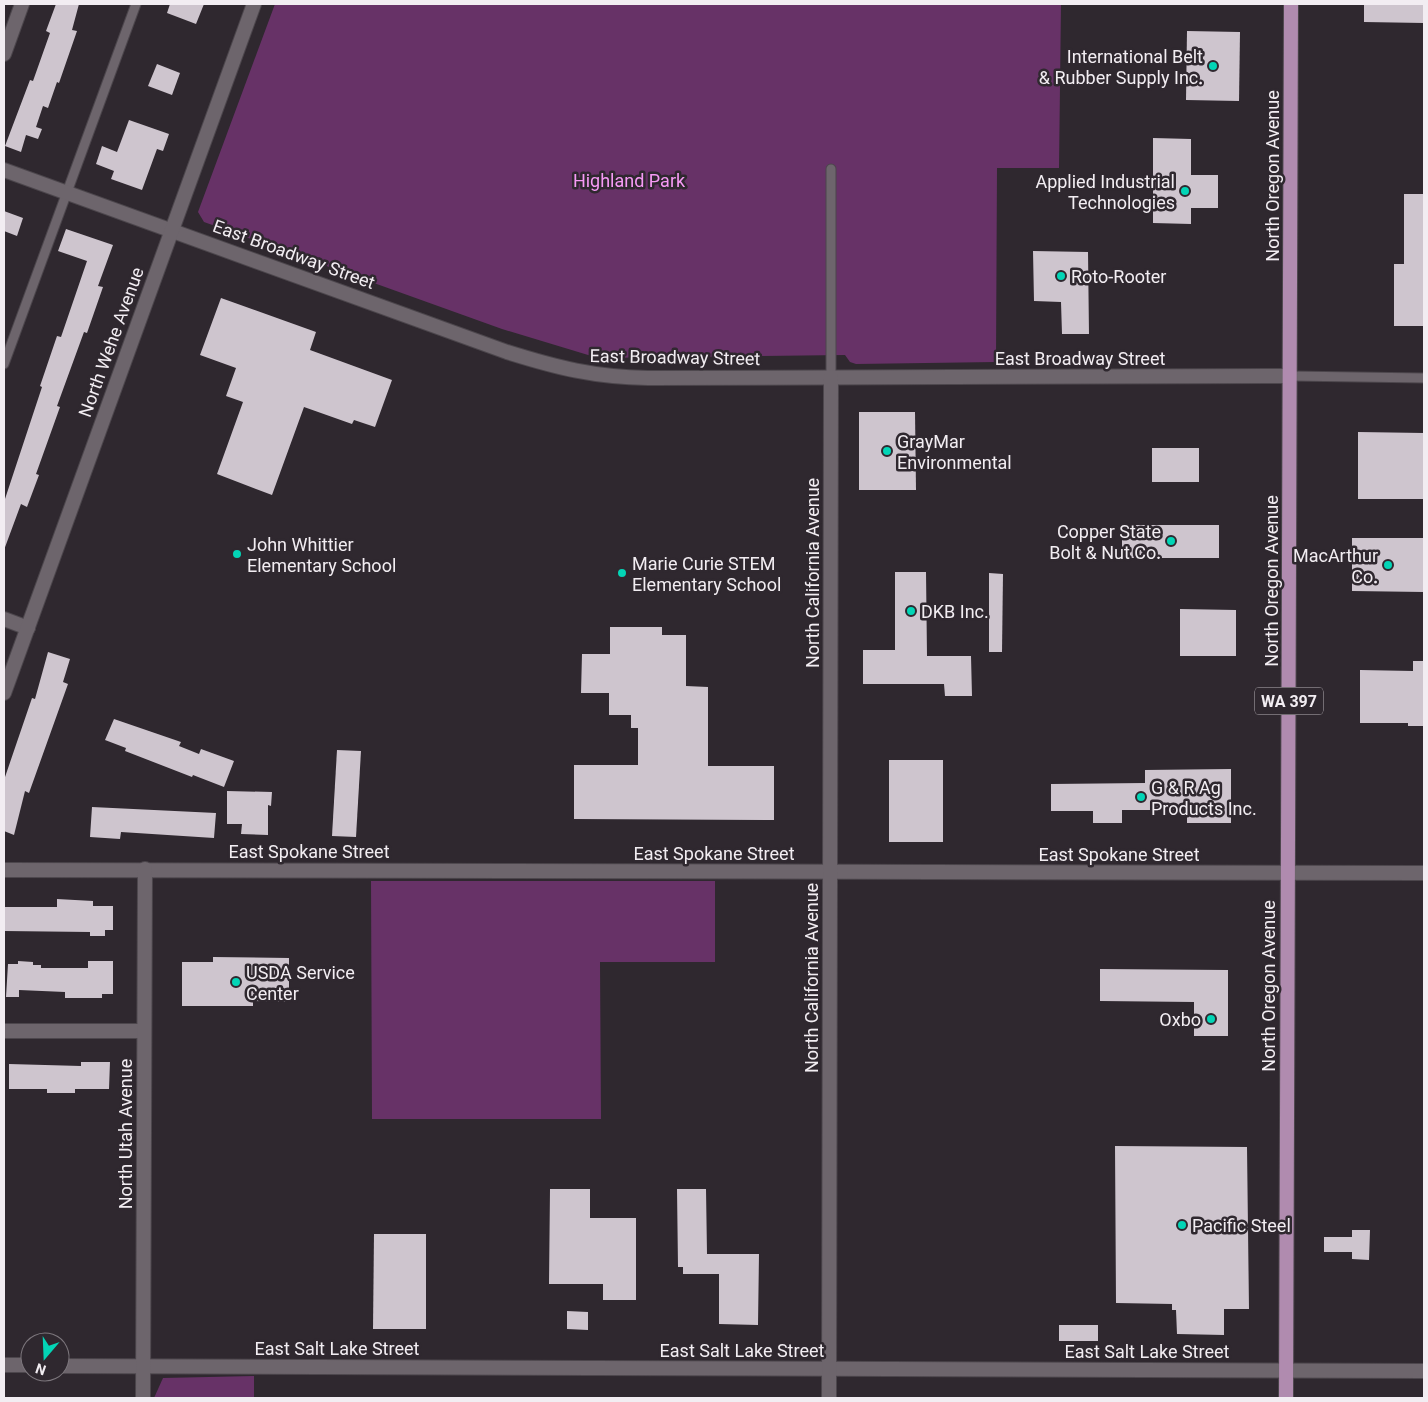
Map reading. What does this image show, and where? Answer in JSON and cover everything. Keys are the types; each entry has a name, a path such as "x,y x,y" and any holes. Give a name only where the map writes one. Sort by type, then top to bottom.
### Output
{"main road":[{"name":"North Oregon Avenue","path":"1286,1398 1291,4"}],"street":[{"path":"4,54 22,4"},
{"name":"North Wehe Avenue","path":"4,693 254,4"},
{"name":"East Broadway Street","path":"4,170 558,368 614,377 1291,376"},
{"name":"North California Avenue","path":"829,1398 831,377"},
{"path":"4,619 28,628"},
{"name":"North Utah Avenue","path":"143,1398 145,869"},
{"name":"East Spokane Street","path":"4,870 1424,874"},
{"path":"4,1031 144,1031"},
{"path":"4,1365 20,1366"},
{"name":"East Salt Lake Street","path":"70,1366 1424,1371"}],"lane":[{"path":"4,364 136,4"},
{"path":"831,169 831,377"},
{"path":"1291,376 1424,378"}],"green space":[{"name":"Highland Park","path":"275,4 1061,4 1059,168 997,168 996,362 856,364 850,362 845,355 598,358 502,329 204,222 198,212"},
{"path":"371,881 715,881 715,962 600,962 601,1119 372,1119"},
{"path":"254,1376 254,1398 154,1398 163,1378"}],"building":[{"path":"56,4 79,4 72,30 77,31 48,108 43,106 36,127 42,129 38,139 26,135 21,152 5,146 30,80 33,81 50,33 46,31"},
{"path":"170,4 204,4 196,24 167,13"},
{"path":"1364,4 1424,4 1424,23 1364,22"},
{"name":"International Belt & Rubber Supply Inc.","path":"1187,31 1240,32 1239,101 1186,100"},
{"path":"157,64 180,73 172,95 148,86"},
{"path":"129,120 169,134 163,151 157,149 142,190 111,179 114,171 96,164 102,146 117,152"},
{"name":"Applied Industrial Technologies","path":"1153,138 1191,139 1191,175 1218,175 1218,208 1191,208 1191,224 1153,223"},
{"path":"1404,194 1424,194 1424,326 1394,326 1394,264 1404,264"},
{"path":"4,211 23,218 17,236 4,231"},
{"path":"66,229 113,245 98,286 103,287 87,333 84,332 57,406 60,407 36,474 39,475 27,507 21,504 4,550 4,502 57,336 61,337 87,261 58,251"},
{"name":"Roto-Rooter","path":"1033,251 1088,252 1089,334 1062,334 1061,302 1034,301"},
{"path":"221,298 316,332 310,350 392,380 375,427 354,420 352,424 304,407 272,495 217,474 243,402 226,396 236,368 200,355"},
{"name":"GrayMar Environmental","path":"859,412 915,412 916,490 859,490"},
{"path":"1358,432 1424,433 1424,499 1358,499"},
{"path":"1152,448 1199,448 1199,482 1152,482"},
{"name":"Copper State Bolt & Nut Co.","path":"1122,525 1219,525 1219,558 1122,558"},
{"name":"MacArthur Co.","path":"1352,538 1424,538 1424,592 1352,591"},
{"name":"DKB Inc.","path":"895,572 926,572 927,656 971,656 972,696 945,696 944,684 863,684 863,650 895,650"},
{"path":"989,573 1003,574 1002,652 989,652"},
{"path":"1180,609 1236,610 1236,656 1180,656"},
{"path":"610,627 662,627 662,635 686,635 686,686 708,687 708,766 774,766 774,820 574,819 574,765 638,765 638,728 631,728 631,715 609,715 609,693 581,693 582,654 610,654"},
{"path":"48,652 70,659 63,682 68,684 29,793 25,791 14,835 4,831 4,780 32,698 35,699"},
{"path":"1413,661 1424,661 1424,726 1408,726 1408,723 1360,723 1360,670 1413,671"},
{"path":"114,719 181,742 179,746 199,754 201,749 234,761 224,787 193,775 192,777 125,751 126,748 105,740"},
{"path":"337,750 361,751 356,837 332,836"},
{"path":"889,760 943,760 943,842 889,842"},
{"name":"G & R Ag Products Inc.","path":"1231,769 1231,823 1187,823 1187,810 1122,810 1122,823 1093,823 1093,811 1051,811 1051,784 1145,783 1145,770"},
{"path":"227,791 272,792 271,806 268,805 268,835 241,834 242,824 227,824"},
{"path":"92,807 216,813 214,838 121,832 120,839 90,837"},
{"path":"57,899 93,901 93,906 113,906 113,930 105,930 105,936 90,936 90,932 4,931 4,907 57,907"},
{"name":"USDA Service Center","path":"213,957 289,958 289,1002 253,1001 253,1006 182,1006 182,962 213,962"},
{"path":"18,961 33,962 33,965 41,965 41,968 88,968 88,961 113,961 113,994 102,994 102,998 65,998 65,992 19,990 19,997 6,997 8,964 18,964"},
{"name":"Oxbo","path":"1100,969 1228,970 1228,1036 1194,1036 1194,1002 1100,1001"},
{"path":"81,1062 110,1062 109,1089 75,1089 75,1093 47,1093 47,1089 9,1089 9,1064 81,1066"},
{"name":"Pacific Steel","path":"1115,1146 1247,1147 1249,1309 1224,1309 1224,1335 1177,1334 1176,1310 1172,1310 1172,1304 1116,1303"},
{"path":"550,1189 590,1189 590,1218 636,1218 636,1300 603,1300 603,1284 549,1284"},
{"path":"677,1189 706,1189 707,1254 759,1254 758,1325 719,1324 719,1274 683,1274 683,1267 678,1267"},
{"path":"1352,1230 1370,1230 1369,1260 1352,1259 1352,1252 1324,1252 1324,1237 1352,1237"},
{"path":"374,1234 426,1234 426,1329 373,1329"},
{"path":"567,1311 588,1312 588,1330 567,1329"},
{"path":"1059,1325 1098,1325 1098,1341 1059,1341"}],"place":[{"name":"International Belt & Rubber Supply Inc.","path":"1213,66"},
{"name":"Applied Industrial Technologies","path":"1185,191"},
{"name":"Roto-Rooter","path":"1061,276"},
{"name":"GrayMar Environmental","path":"887,451"},
{"name":"Copper State Bolt & Nut Co.","path":"1171,541"},
{"name":"John Whittier Elementary School","path":"237,554"},
{"name":"MacArthur Co.","path":"1388,565"},
{"name":"Marie Curie STEM Elementary School","path":"622,573"},
{"name":"DKB Inc.","path":"911,611"},
{"name":"G & R Ag Products Inc.","path":"1141,797"},
{"name":"USDA Service Center","path":"236,982"},
{"name":"Oxbo","path":"1211,1019"},
{"name":"Pacific Steel","path":"1182,1225"}]}
